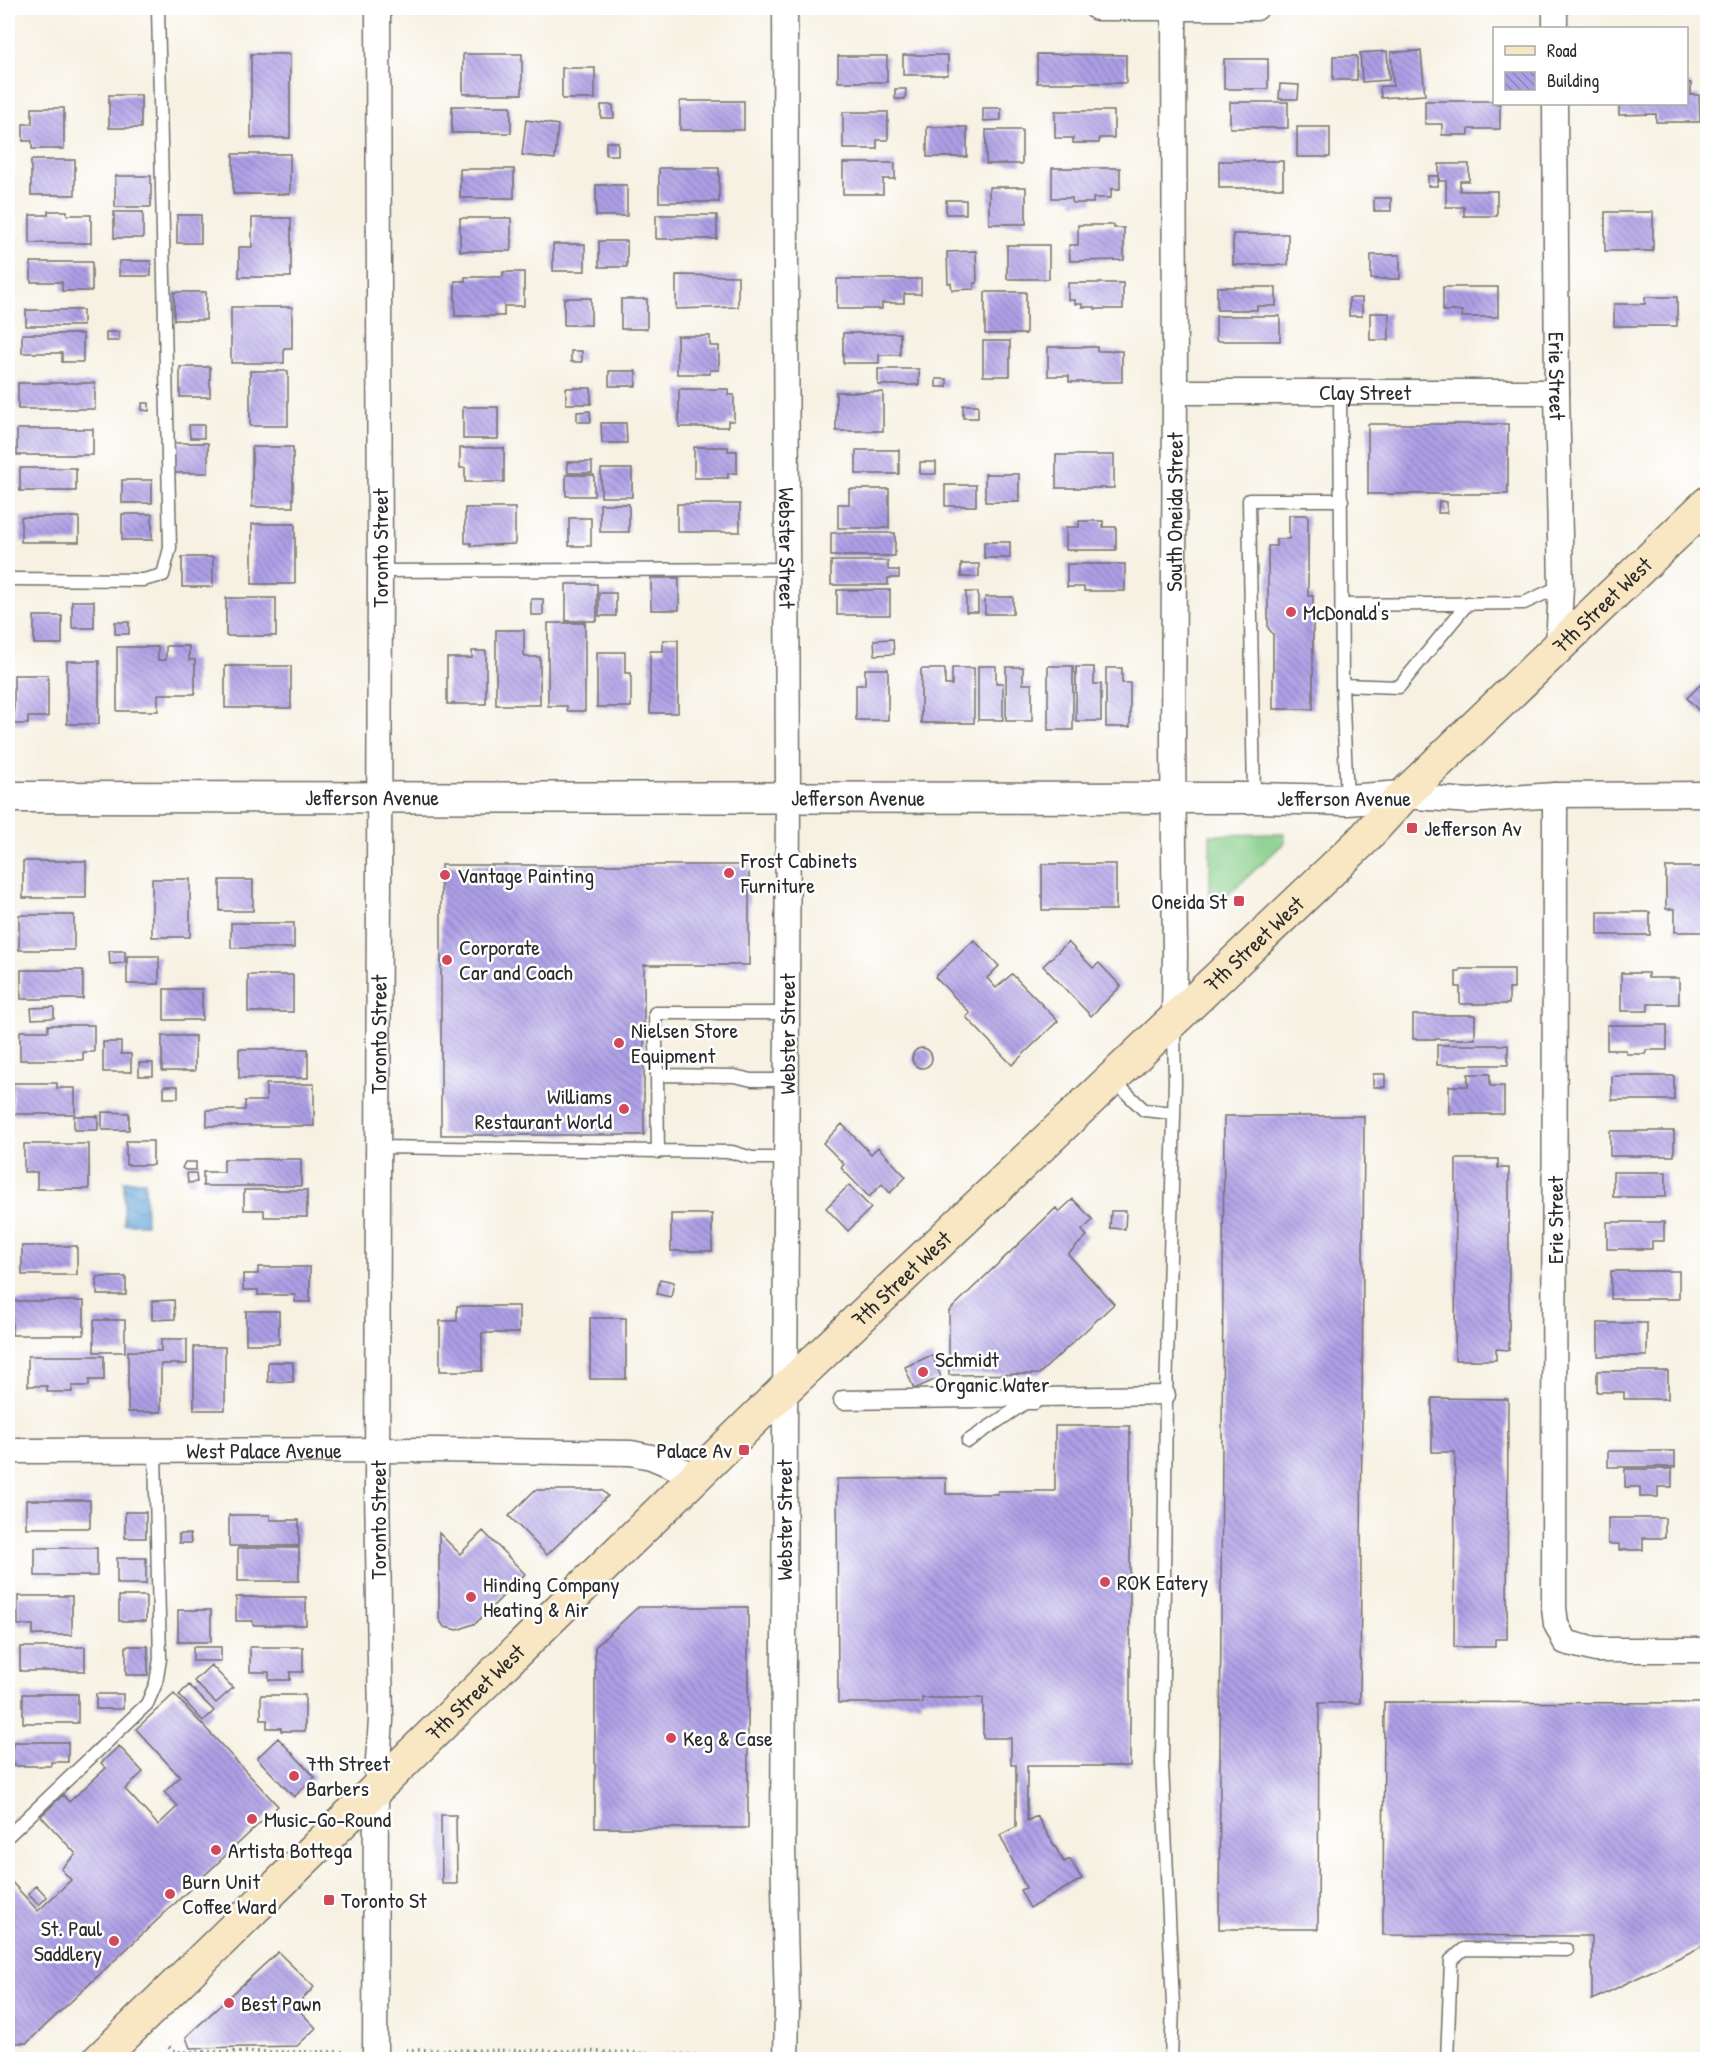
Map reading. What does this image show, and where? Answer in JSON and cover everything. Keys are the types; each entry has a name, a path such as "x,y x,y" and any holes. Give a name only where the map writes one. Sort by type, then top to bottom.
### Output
{"main road":[{"name":"7th Street West","path":"99,2060 785,1389 1361,842 1403,796 1707,503"}],"street":[{"name":"Toronto Street","path":"375,2060 376,1787 381,1720 378,1451 380,571 378,8"},
{"name":"Webster Street","path":"785,8 788,798 783,1847 786,2060"},
{"path":"1097,8 1256,8"},
{"name":"South Oneida Street","path":"1174,8 1175,392 1172,830 1174,1018"},
{"path":"1555,8 1555,27"},
{"name":"Erie Street","path":"1556,105 1557,392 1561,586 1558,646"},
{"name":"Clay Street","path":"1175,392 1557,392"},
{"name":"Jefferson Avenue","path":"8,797 1347,800 1403,796 1469,801 1555,795 1707,794"},
{"name":"Erie Street","path":"1555,795 1554,1608 1556,1624 1565,1642 1595,1650 1707,1650"},
{"path":"843,1400 1166,1399"},
{"name":"West Palace Avenue","path":"8,1451 631,1452 651,1457 696,1476"}],"lane":[{"path":"8,579 143,580 163,575 168,564 170,548 158,8"},
{"path":"1340,392 1342,686 1347,800"},
{"path":"1254,798 1249,500 1342,500"},
{"path":"380,571 786,569"},
{"path":"1342,605 1524,603 1561,586"},
{"path":"1342,686 1399,687 1468,603"},
{"path":"658,1152 655,1013 787,1012"},
{"path":"1171,2060 1173,2005 1162,1764 1166,1399 1175,1082 1174,1018"},
{"path":"657,1075 734,1076 752,1080 787,1080"},
{"path":"1110,1078 1144,1110 1173,1113"},
{"path":"378,1147 732,1152 752,1158 786,1158"},
{"path":"968,1441 1025,1403 1166,1399"},
{"path":"8,1836 147,1704 156,1683 160,1659 155,1452"},
{"path":"1447,2060 1451,1960 1464,1949 1567,1950"}],"path":[{"path":"169,2047 176,2052 344,2052"},
{"path":"406,2050 568,2051 757,2057 761,2051"}],"green space":[{"path":"1284,834 1285,842 1216,906 1210,905 1210,835"}],"water":[{"path":"124,1181 145,1181 146,1224 124,1224"}],"building":[{"path":"1387,51 1389,80 1362,82 1360,53"},
{"path":"1421,51 1425,95 1381,98 1380,86 1393,86 1391,52"},
{"path":"251,54 290,54 290,138 251,138"},
{"path":"463,54 522,54 522,94 463,94"},
{"path":"1037,54 1126,55 1126,83 1037,83"},
{"path":"903,55 948,55 948,75 903,75"},
{"path":"838,56 887,56 887,82 838,82"},
{"path":"1333,56 1357,56 1357,80 1333,80"},
{"path":"1224,59 1268,59 1268,89 1224,89"},
{"path":"562,68 595,68 595,99 562,99"},
{"path":"1688,83 1691,83 1691,95 1699,95 1700,122 1656,122 1656,114 1619,115 1619,105 1688,105"},
{"path":"1280,84 1299,85 1298,99 1279,99"},
{"path":"895,89 906,89 905,99 895,99"},
{"path":"109,95 141,95 141,128 109,128"},
{"path":"680,101 744,101 744,130 680,130"},
{"path":"1425,101 1493,101 1493,105 1500,105 1500,129 1469,129 1469,135 1442,135 1442,124 1425,124"},
{"path":"1230,102 1288,102 1288,128 1230,128"},
{"path":"601,105 613,105 614,118 601,118"},
{"path":"452,106 511,106 511,133 452,133"},
{"path":"32,108 64,108 64,149 32,149 32,141 23,141 23,124 32,124"},
{"path":"983,108 1001,108 1001,120 983,121"},
{"path":"1055,111 1114,111 1114,138 1099,138 1099,143 1073,143 1073,138 1055,138"},
{"path":"843,112 888,112 888,140 877,140 877,149 843,149"},
{"path":"526,120 558,125 555,159 522,155"},
{"path":"927,127 967,127 967,157 927,157"},
{"path":"1297,127 1330,127 1330,157 1297,157"},
{"path":"986,130 1022,130 1022,164 986,164"},
{"path":"606,142 618,142 618,155 606,155"},
{"path":"233,154 290,154 290,194 233,194"},
{"path":"31,160 75,160 75,195 31,195"},
{"path":"1219,161 1283,161 1283,188 1219,188"},
{"path":"843,163 895,163 895,179 883,179 883,194 843,194"},
{"path":"1439,164 1469,164 1469,181 1460,181 1460,191 1497,191 1497,216 1464,216 1464,207 1446,207 1446,181 1439,181"},
{"path":"659,168 719,168 719,202 659,202"},
{"path":"1052,168 1120,168 1120,189 1111,189 1111,198 1093,198 1093,203 1072,203 1072,198 1052,198"},
{"path":"460,169 514,169 514,198 460,198"},
{"path":"115,176 151,176 151,207 115,207"},
{"path":"1428,176 1438,176 1438,186 1428,186"},
{"path":"596,185 627,185 627,216 596,216"},
{"path":"989,187 1026,187 1026,224 989,224"},
{"path":"1374,198 1391,198 1391,211 1374,211"},
{"path":"946,200 966,200 966,214 946,214"},
{"path":"48,211 67,211 67,215 91,215 91,243 30,243 30,215 48,215"},
{"path":"114,212 143,212 143,238 114,238"},
{"path":"1605,212 1653,212 1653,251 1605,251"},
{"path":"177,215 201,215 201,243 177,243"},
{"path":"656,215 717,215 717,239 656,239"},
{"path":"252,218 291,218 291,277 239,277 239,247 252,247"},
{"path":"460,218 511,218 511,251 460,251"},
{"path":"1078,225 1114,225 1114,228 1124,228 1124,260 1070,261 1069,245 1078,245"},
{"path":"1233,234 1288,234 1288,265 1233,265"},
{"path":"599,241 627,241 627,267 599,267"},
{"path":"553,244 585,244 585,271 553,271"},
{"path":"1007,245 1049,245 1049,279 1007,279"},
{"path":"976,251 977,283 974,283 974,289 952,290 951,283 948,283 947,252"},
{"path":"1371,255 1400,255 1400,279 1371,279"},
{"path":"119,261 151,261 151,276 119,276"},
{"path":"31,262 92,262 92,291 62,291 62,282 31,282"},
{"path":"503,272 524,272 524,306 504,306 504,316 455,316 455,281 465,281 465,277 503,277"},
{"path":"676,275 738,276 738,307 676,309"},
{"path":"837,279 921,279 921,294 904,294 904,303 882,303 882,309 837,309"},
{"path":"1068,283 1123,283 1123,309 1095,309 1095,307 1082,307 1082,304 1075,304 1075,300 1068,300"},
{"path":"1217,287 1276,287 1276,306 1257,306 1257,310 1217,310"},
{"path":"1443,287 1498,287 1498,317 1462,317 1462,311 1443,311"},
{"path":"174,292 206,292 206,320 174,320"},
{"path":"985,292 1026,292 1026,334 985,334"},
{"path":"1645,297 1677,297 1677,326 1614,326 1614,304 1645,304"},
{"path":"564,298 591,298 591,325 564,325"},
{"path":"1349,298 1362,298 1362,316 1349,316"},
{"path":"621,299 647,299 647,329 621,329"},
{"path":"231,307 292,307 292,348 284,348 284,363 231,363"},
{"path":"26,310 83,310 83,326 26,326"},
{"path":"1370,313 1389,313 1389,340 1370,340"},
{"path":"1216,316 1280,316 1280,341 1216,341"},
{"path":"106,332 119,332 119,341 106,341"},
{"path":"843,333 900,333 900,355 879,355 879,363 843,363"},
{"path":"22,334 83,334 83,362 62,362 62,353 22,353"},
{"path":"677,336 710,336 710,346 719,346 719,370 710,370 710,374 677,374"},
{"path":"983,341 1010,341 1010,376 983,376"},
{"path":"1048,347 1097,347 1097,351 1122,351 1122,382 1069,382 1069,376 1048,376"},
{"path":"571,351 582,351 582,362 571,362"},
{"path":"180,367 210,367 210,397 180,397"},
{"path":"878,369 919,369 919,385 878,385"},
{"path":"250,371 288,371 288,426 250,426"},
{"path":"609,371 636,371 636,386 609,386"},
{"path":"936,379 947,379 947,387 936,387"},
{"path":"18,383 95,383 95,409 18,409"},
{"path":"566,388 591,388 591,404 566,404"},
{"path":"679,389 728,389 728,395 734,395 734,421 728,421 728,427 679,427"},
{"path":"836,392 883,392 883,431 836,431"},
{"path":"142,403 149,403 149,411 142,410"},
{"path":"963,405 978,405 978,418 963,418"},
{"path":"463,407 498,407 498,439 463,439"},
{"path":"590,411 591,422 577,422 577,412"},
{"path":"601,423 626,423 627,443 602,443"},
{"path":"1368,424 1508,424 1508,494 1368,494"},
{"path":"189,425 204,425 204,438 190,438"},
{"path":"17,429 93,429 93,455 17,455"},
{"path":"174,443 208,443 208,473 174,473"},
{"path":"252,447 293,447 293,507 252,507"},
{"path":"694,447 728,447 728,451 737,451 737,473 728,473 728,478 694,478"},
{"path":"460,448 504,448 504,482 465,482 465,468 460,468"},
{"path":"856,450 899,450 899,474 856,474"},
{"path":"1056,455 1114,455 1114,488 1056,488"},
{"path":"567,462 592,462 592,473 568,473"},
{"path":"920,462 936,462 936,474 920,474"},
{"path":"20,468 76,468 76,491 20,491"},
{"path":"601,469 632,469 632,497 601,497"},
{"path":"985,474 1019,474 1019,502 985,502"},
{"path":"566,475 594,475 594,496 566,496"},
{"path":"122,480 152,480 152,503 122,503"},
{"path":"945,485 976,485 976,506 945,506"},
{"path":"849,489 889,489 889,528 838,528 838,504 849,504"},
{"path":"1439,501 1447,502 1447,513 1438,513"},
{"path":"600,504 629,504 629,532 600,532"},
{"path":"677,504 740,504 740,532 677,532"},
{"path":"465,508 515,508 515,544 471,546 471,543 465,543"},
{"path":"122,514 152,514 152,540 122,540"},
{"name":"McDonald's","path":"1289,515 1308,515 1308,596 1313,596 1313,709 1273,709 1273,634 1268,628 1268,546 1276,546 1276,539 1289,539"},
{"path":"21,517 79,517 79,542 21,542"},
{"path":"569,518 591,518 591,546 569,546"},
{"path":"1079,521 1103,521 1103,527 1116,527 1116,550 1066,550 1066,527 1079,527"},
{"path":"252,524 295,524 295,584 252,584"},
{"path":"831,533 895,533 895,556 831,556"},
{"path":"984,542 1010,542 1010,558 984,558"},
{"path":"182,557 213,557 213,587 182,587"},
{"path":"831,561 888,561 888,570 899,570 899,578 888,578 888,585 831,585"},
{"path":"961,564 979,564 979,577 961,577"},
{"path":"1067,564 1125,564 1125,591 1084,591 1084,587 1067,587"},
{"path":"651,578 679,578 679,610 651,610"},
{"path":"566,584 597,584 597,621 566,621"},
{"path":"837,590 890,590 890,615 837,615"},
{"path":"966,592 978,592 978,612 966,612"},
{"path":"599,593 616,593 616,616 599,616"},
{"path":"985,597 1013,597 1013,614 985,614"},
{"path":"226,598 276,598 276,636 226,636"},
{"path":"531,599 543,599 543,615 531,615"},
{"path":"72,601 94,601 94,628 72,628"},
{"path":"34,616 62,616 62,644 34,644"},
{"path":"115,622 129,622 129,634 115,634"},
{"path":"548,623 585,623 585,711 567,711 567,706 548,706"},
{"path":"496,630 524,630 524,657 540,657 540,705 496,705"},
{"path":"893,639 894,654 875,655 874,640"},
{"path":"663,640 678,640 678,713 650,713 650,651 663,651"},
{"path":"166,646 189,646 189,660 195,660 195,694 158,694 158,711 117,711 117,647 158,647 158,660 166,660"},
{"path":"472,651 486,651 486,704 447,704 447,658 472,658"},
{"path":"597,652 625,652 625,673 631,673 631,707 597,707"},
{"path":"67,661 99,661 99,724 67,724"},
{"path":"225,666 291,666 291,708 225,708"},
{"path":"978,666 996,666 996,683 1003,683 1003,720 978,720"},
{"path":"1048,666 1073,666 1073,730 1048,730"},
{"path":"1006,667 1023,667 1023,684 1032,684 1032,721 1006,721"},
{"path":"1076,667 1094,667 1094,684 1101,684 1101,721 1076,721"},
{"path":"952,668 974,668 974,723 921,723 921,669 945,669 945,685 952,685"},
{"path":"1106,668 1122,668 1122,683 1130,683 1130,727 1106,727"},
{"path":"865,669 888,669 888,720 856,720 856,685 865,685"},
{"path":"14,675 48,675 48,717 28,717 28,724 14,724"},
{"path":"1707,678 1707,719 1687,698"},
{"path":"23,861 86,861 86,898 23,898"},
{"path":"1042,864 1116,864 1116,910 1042,910"},
{"path":"441,865 749,865 749,965 644,965 644,1135 441,1135"},
{"path":"1666,867 1707,867 1707,932 1675,932 1675,909 1666,909"},
{"path":"152,879 190,879 190,937 152,937"},
{"path":"220,880 253,880 253,911 220,911"},
{"path":"1598,912 1650,912 1650,935 1598,935"},
{"path":"19,915 74,915 74,950 19,950"},
{"path":"231,923 294,923 294,948 231,948"},
{"path":"1705,938 1707,938 1707,969 1705,969"},
{"path":"974,940 999,966 987,978 996,988 1012,974 1058,1021 1012,1065 966,1017 970,1013 935,977"},
{"path":"1068,942 1093,968 1099,963 1121,986 1091,1016 1043,966"},
{"path":"109,951 125,951 125,963 110,964"},
{"path":"127,956 159,956 159,984 127,984"},
{"path":"1460,969 1514,969 1514,989 1509,989 1509,1004 1460,1004 1460,987 1456,987 1456,971"},
{"path":"21,970 83,970 83,999 21,999"},
{"path":"1621,973 1648,973 1648,978 1679,978 1679,1004 1648,1004 1648,1011 1621,1011"},
{"path":"248,975 293,975 293,1012 248,1012"},
{"path":"164,989 202,989 202,1020 164,1020"},
{"path":"54,1007 54,1018 32,1019 31,1008"},
{"path":"1413,1015 1475,1015 1475,1039 1413,1039"},
{"path":"48,1025 94,1025 94,1052 83,1052 83,1060 20,1060 20,1031 48,1031"},
{"path":"1607,1025 1667,1025 1667,1050 1646,1050 1646,1054 1626,1054 1626,1050 1607,1050"},
{"path":"162,1036 195,1036 195,1071 162,1071"},
{"path":"103,1042 121,1042 121,1054 131,1054 131,1072 103,1072"},
{"path":"1437,1045 1508,1045 1508,1065 1437,1065"},
{"path":"918,1048 926,1048 932,1054 932,1062 926,1068 918,1068 912,1062 912,1054"},
{"path":"239,1049 308,1049 308,1078 239,1078"},
{"path":"139,1063 153,1063 153,1076 139,1076"},
{"path":"1373,1074 1385,1074 1385,1087 1373,1087"},
{"path":"1468,1074 1490,1074 1490,1086 1504,1086 1504,1114 1449,1114 1449,1086 1468,1086"},
{"path":"1612,1076 1674,1076 1674,1100 1612,1100"},
{"path":"13,1083 57,1083 57,1088 75,1088 75,1114 13,1114"},
{"path":"266,1084 314,1084 314,1126 207,1126 207,1110 245,1110 245,1101 266,1101"},
{"path":"164,1086 178,1086 178,1098 164,1098"},
{"path":"102,1112 129,1113 129,1130 102,1130"},
{"path":"74,1116 98,1116 98,1130 74,1130"},
{"path":"1224,1116 1364,1116 1360,1703 1319,1703 1318,1929 1219,1929"},
{"path":"842,1124 871,1154 878,1147 906,1177 890,1193 882,1184 869,1197 841,1168 844,1164 823,1143"},
{"path":"1610,1131 1674,1131 1674,1156 1610,1156"},
{"path":"126,1141 153,1141 153,1165 126,1165"},
{"path":"24,1144 89,1144 89,1189 37,1189 37,1172 24,1172"},
{"path":"224,1159 301,1159 301,1186 203,1186 203,1172 224,1172"},
{"path":"1456,1159 1498,1159 1498,1168 1509,1168 1509,1350 1496,1349 1496,1360 1455,1360"},
{"path":"185,1162 196,1162 196,1170 182,1168"},
{"path":"1613,1172 1666,1172 1666,1197 1613,1197"},
{"path":"187,1173 196,1173 197,1182 188,1183"},
{"path":"849,1185 871,1208 848,1231 826,1208"},
{"path":"244,1190 307,1190 307,1217 264,1217 264,1210 244,1210"},
{"path":"1073,1199 1093,1220 1082,1230 1087,1236 1068,1254 1114,1304 1039,1374 949,1375 949,1311 1056,1208 1059,1212"},
{"path":"1111,1211 1126,1211 1125,1229 1110,1228"},
{"path":"671,1214 712,1214 712,1251 671,1251"},
{"path":"1607,1222 1664,1222 1664,1241 1652,1241 1652,1249 1607,1249"},
{"path":"22,1246 77,1246 77,1275 22,1275"},
{"path":"258,1267 310,1267 310,1302 295,1302 295,1295 258,1295 258,1290 243,1290 243,1274 258,1274"},
{"path":"1611,1271 1679,1271 1679,1299 1611,1299"},
{"path":"97,1277 126,1277 126,1295 97,1295"},
{"path":"660,1279 674,1282 671,1297 657,1294"},
{"path":"174,1300 175,1319 152,1320 152,1301"},
{"path":"12,1301 84,1301 84,1335 12,1335"},
{"path":"457,1306 519,1306 519,1333 482,1333 482,1371 440,1371 440,1321 457,1321"},
{"path":"246,1311 279,1311 279,1344 246,1344"},
{"path":"590,1318 626,1318 626,1379 590,1379"},
{"path":"94,1320 125,1320 125,1352 94,1352"},
{"path":"1598,1323 1647,1323 1647,1356 1598,1356"},
{"path":"161,1339 187,1339 187,1364 161,1364 161,1412 128,1412 128,1351 161,1351"},
{"path":"194,1347 225,1347 225,1410 194,1410"},
{"name":"Schmidt Organic Water","path":"932,1355 941,1377 914,1389 905,1367"},
{"path":"28,1356 104,1356 104,1380 89,1380 89,1386 72,1386 72,1392 47,1392 47,1386 28,1386"},
{"path":"268,1362 293,1362 293,1382 268,1382"},
{"path":"1597,1371 1668,1371 1668,1399 1624,1399 1624,1392 1597,1392"},
{"path":"1432,1398 1508,1399 1507,1639 1495,1639 1495,1647 1454,1647 1455,1452 1432,1452"},
{"path":"1055,1426 1130,1426 1130,1766 1027,1766 1027,1821 1037,1816 1064,1862 1070,1859 1082,1879 1030,1908 1020,1890 1026,1888 1000,1835 1016,1827 1016,1765 1011,1765 1011,1738 983,1738 983,1698 922,1698 922,1703 838,1703 837,1479 946,1478 946,1494 1055,1491"},
{"path":"1608,1451 1675,1451 1675,1467 1608,1467"},
{"path":"1625,1469 1672,1469 1672,1487 1658,1487 1658,1497 1640,1497 1640,1487 1625,1487"},
{"path":"535,1490 602,1490 608,1496 547,1555 509,1516"},
{"path":"26,1500 90,1500 90,1528 26,1528"},
{"path":"125,1512 146,1512 146,1538 125,1538"},
{"path":"229,1515 270,1515 270,1520 299,1520 299,1546 229,1546"},
{"path":"1608,1518 1665,1518 1665,1538 1643,1538 1643,1550 1619,1550 1619,1544 1608,1544"},
{"name":"Hinding Company Heating & Air","path":"483,1531 525,1574 476,1623 458,1630 444,1627 439,1619 439,1533 460,1554"},
{"path":"179,1534 190,1534 191,1543 179,1543"},
{"path":"35,1548 97,1548 97,1576 35,1576"},
{"path":"238,1548 299,1548 299,1581 238,1581"},
{"path":"117,1558 146,1558 146,1584 117,1584"},
{"path":"18,1596 72,1596 72,1635 33,1635 33,1625 18,1625"},
{"path":"119,1596 146,1596 146,1621 119,1621"},
{"path":"236,1597 306,1597 306,1625 253,1625 253,1621 236,1621"},
{"name":"Keg & Case","path":"638,1607 748,1607 748,1828 595,1828 595,1647"},
{"path":"178,1610 211,1610 211,1642 178,1642"},
{"path":"126,1646 148,1646 148,1675 126,1675"},
{"path":"20,1647 85,1647 85,1671 20,1671"},
{"path":"193,1647 221,1647 221,1661 193,1661"},
{"path":"250,1647 303,1647 303,1672 290,1672 290,1680 269,1680 269,1672 250,1672"},
{"path":"211,1665 233,1688 216,1703 194,1681"},
{"path":"189,1685 214,1711 203,1721 179,1695"},
{"path":"23,1694 78,1694 78,1723 23,1723"},
{"path":"96,1694 123,1694 123,1709 96,1709"},
{"path":"174,1694 278,1806 27,2043 8,2043 8,1878 38,1911 71,1880 61,1869 76,1854 41,1816 63,1795 69,1802 106,1768 101,1763 119,1746 143,1772 125,1789 158,1825 178,1806 164,1792 180,1777 136,1729"},
{"path":"261,1695 305,1695 305,1731 281,1731 281,1728 267,1728 267,1720 261,1720"},
{"path":"1384,1702 1707,1703 1707,1944 1592,2000 1592,1936 1383,1935"},
{"path":"278,1738 315,1777 294,1797 257,1758"},
{"path":"13,1742 68,1742 68,1762 51,1762 51,1766 13,1766"},
{"path":"441,1815 456,1815 457,1884 442,1884"},
{"path":"36,1885 47,1897 39,1905 28,1894"},
{"path":"278,1952 314,1987 296,2006 292,2003 316,2028 297,2046 190,2048 186,2037"}],"place":[{"name":"McDonald's","path":"1291,612"},
{"name":"Jefferson Av","path":"1412,828"},
{"name":"Frost Cabinets Furniture","path":"729,873"},
{"name":"Vantage Painting","path":"445,875"},
{"name":"Oneida St","path":"1239,901"},
{"name":"Corporate Car and Coach","path":"447,960"},
{"name":"Nielsen Store Equipment","path":"619,1043"},
{"name":"Williams Restaurant World","path":"624,1109"},
{"name":"Schmidt Organic Water","path":"923,1372"},
{"name":"Palace Av","path":"744,1450"},
{"name":"ROK Eatery","path":"1105,1582"},
{"name":"Hinding Company Heating & Air","path":"471,1597"},
{"name":"Keg & Case","path":"671,1738"},
{"name":"7th Street Barbers","path":"294,1776"},
{"name":"Music-Go-Round","path":"252,1819"},
{"name":"Artista Bottega","path":"216,1850"},
{"name":"Burn Unit Coffee Ward","path":"170,1894"},
{"name":"Toronto St","path":"329,1900"},
{"name":"St. Paul Saddlery","path":"114,1941"},
{"name":"Best Pawn","path":"229,2003"}]}
